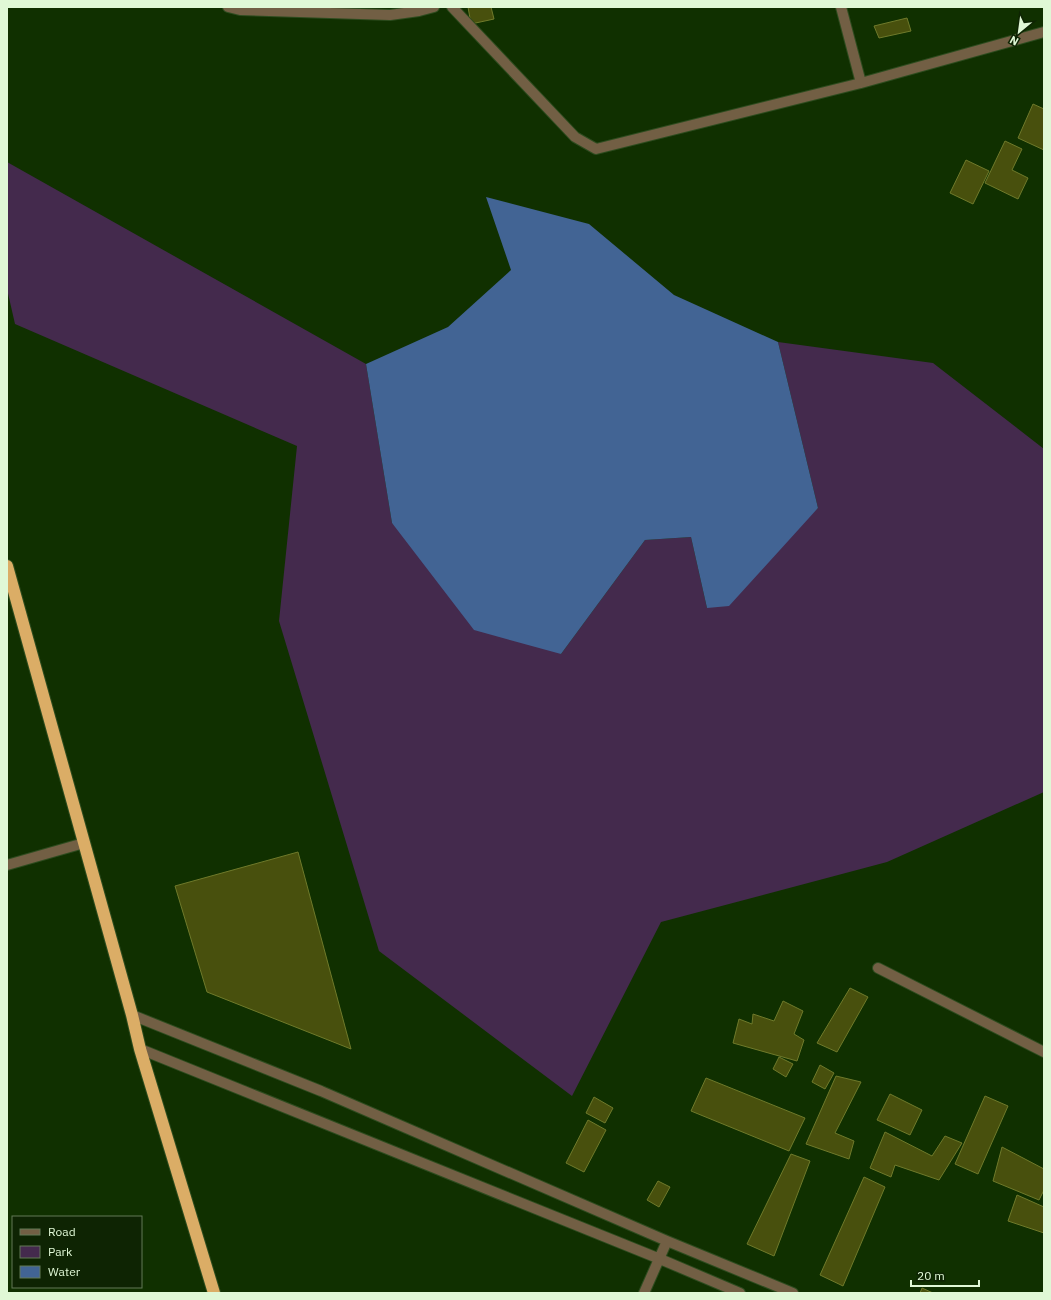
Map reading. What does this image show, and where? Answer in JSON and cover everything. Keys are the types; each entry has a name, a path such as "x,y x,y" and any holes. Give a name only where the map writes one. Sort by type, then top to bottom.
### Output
{"highway":[{"path":"7,566 132,1015 140,1049 214,1293"}],"street":[{"path":"228,7 240,10 390,15 419,11 434,7"},
{"path":"452,7 575,137 596,149 861,83 1044,32"},
{"path":"841,7 861,83"},
{"path":"7,865 84,842"},
{"path":"878,968 1044,1052"},
{"path":"132,1015 321,1091 667,1241 793,1293"},
{"path":"140,1049 660,1259 740,1293"},
{"path":"644,1293 667,1241"}],"green space":[{"path":"7,162 366,364 392,523 561,654 645,540 691,537 707,608 818,508 778,342 933,363 1044,449 1044,792 887,862 661,922 572,1096 379,951 279,621 297,446 15,324 7,289"}],"water":[{"path":"486,197 589,224 674,295 778,342 818,508 729,606 707,608 691,537 645,540 561,654 474,630 392,523 366,364 448,327 511,270"}],"building":[{"path":"468,7 491,7 494,19 471,24"},
{"path":"907,18 911,31 879,38 874,26"},
{"path":"1033,104 1044,109 1044,150 1018,138"},
{"path":"1005,141 1022,149 1012,170 1028,178 1018,199 985,183"},
{"path":"966,160 989,171 973,204 950,193"},
{"path":"298,852 351,1049 207,992 175,886"},
{"path":"850,988 868,997 837,1052 817,1043"},
{"path":"783,1001 803,1011 794,1034 804,1040 797,1061 733,1043 739,1019 752,1024 753,1014 774,1021"},
{"path":"779,1057 793,1064 786,1077 773,1069"},
{"path":"820,1065 834,1073 825,1089 812,1082"},
{"path":"836,1076 861,1082 835,1133 854,1141 849,1159 806,1144"},
{"path":"706,1078 805,1118 789,1151 691,1111"},
{"path":"890,1094 922,1110 910,1135 877,1120"},
{"path":"985,1096 1008,1106 978,1174 955,1164"},
{"path":"594,1097 613,1108 605,1123 586,1113"},
{"path":"588,1120 606,1130 584,1172 566,1163"},
{"path":"885,1132 932,1156 945,1136 962,1143 939,1180 895,1165 891,1177 870,1168"},
{"path":"1002,1147 1044,1169 1044,1190 1039,1200 993,1181"},
{"path":"791,1154 810,1161 774,1256 747,1244"},
{"path":"864,1177 885,1187 843,1286 820,1275"},
{"path":"658,1181 670,1187 659,1207 647,1200"},
{"path":"1017,1195 1044,1207 1044,1233 1008,1221"},
{"path":"922,1288 933,1293 920,1293"}]}
